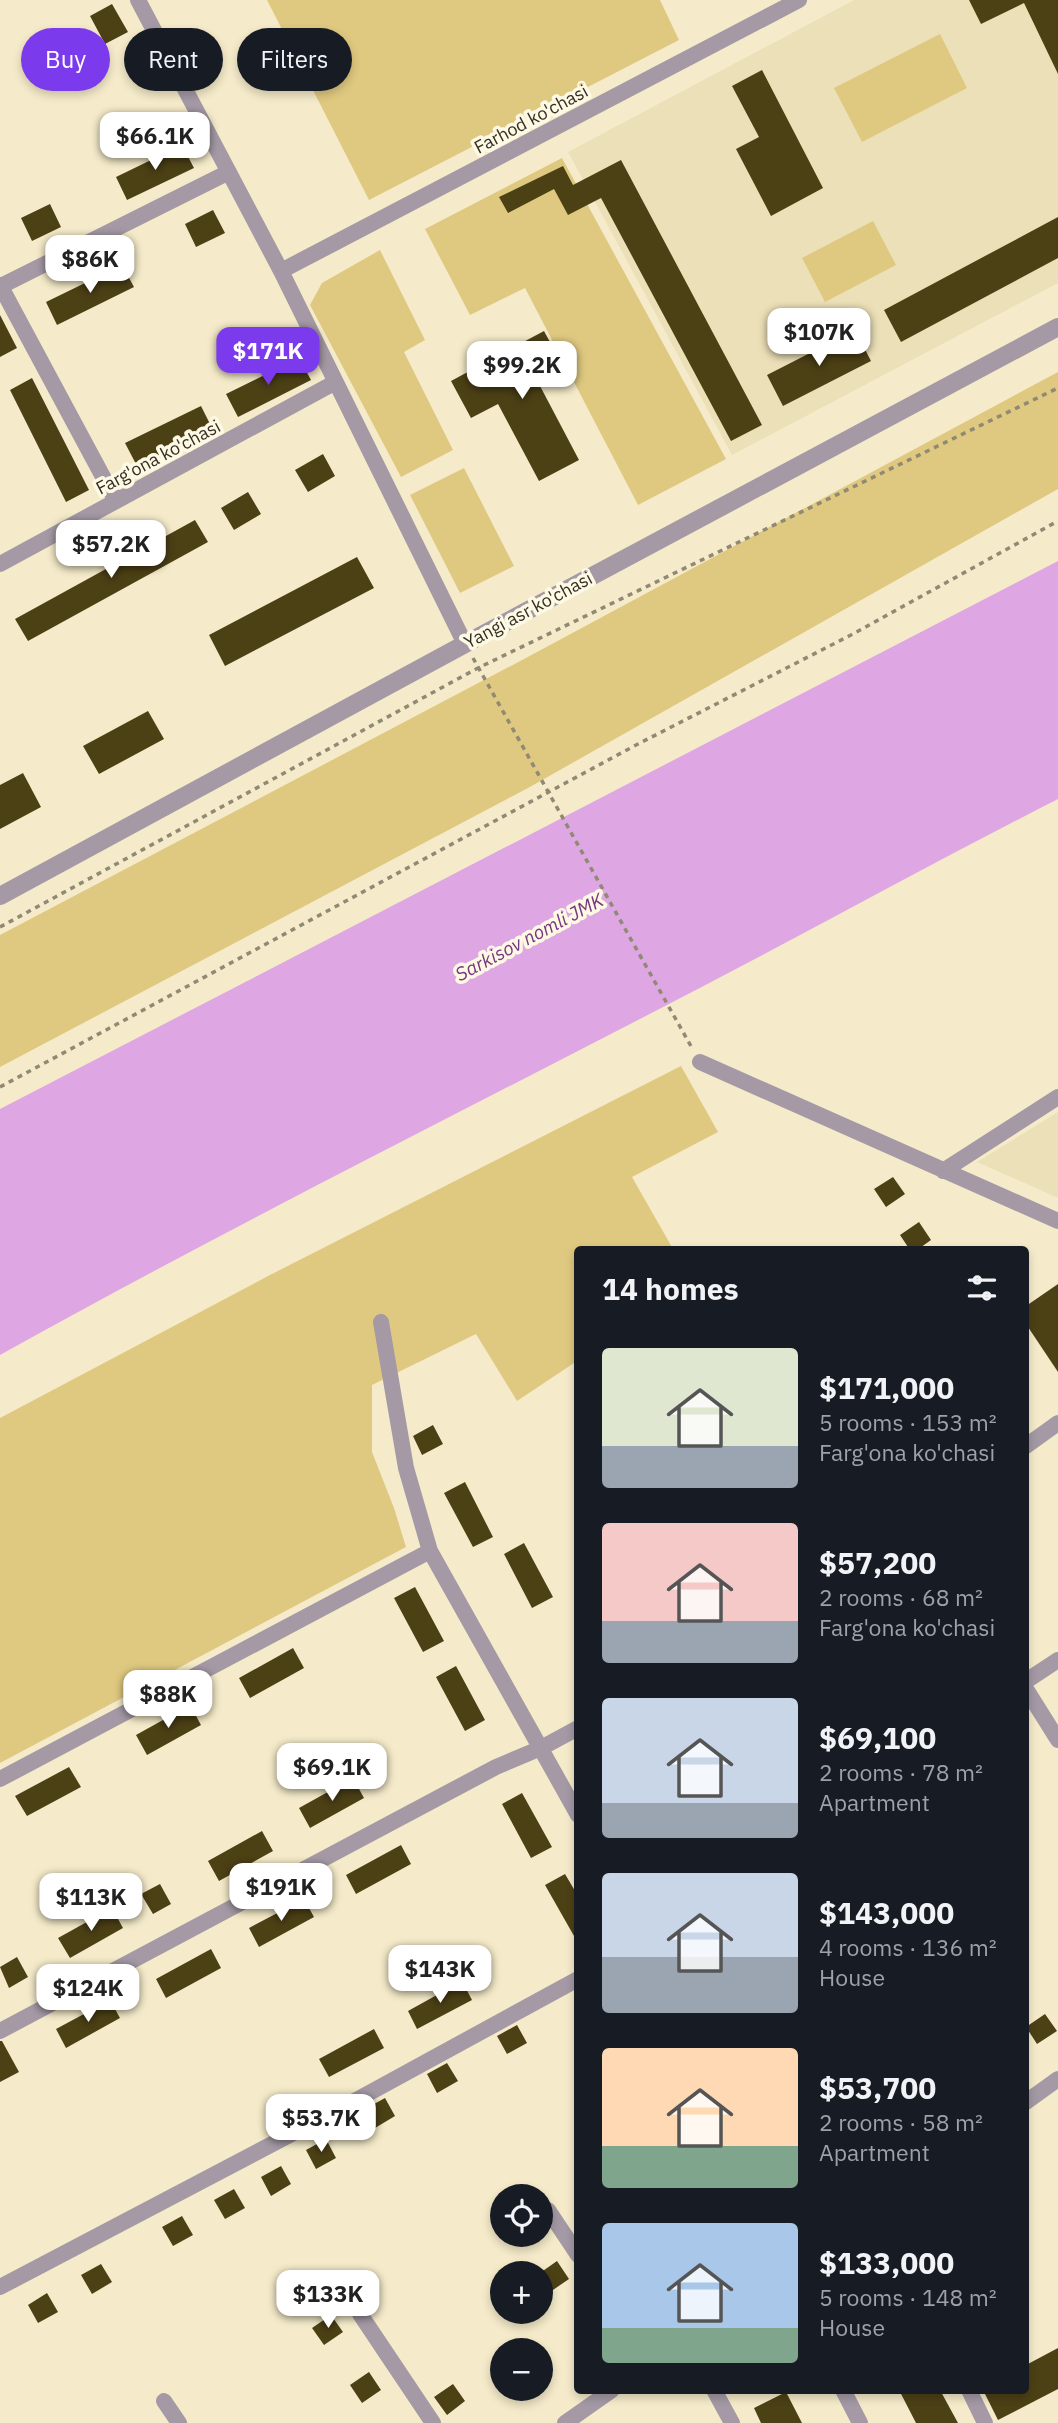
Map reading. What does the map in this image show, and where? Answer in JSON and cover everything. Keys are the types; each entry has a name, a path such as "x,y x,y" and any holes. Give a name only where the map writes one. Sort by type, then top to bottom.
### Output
{"street":[{"path":"138,0 281,271 334,383 465,643"},
{"name":"Farhod ko'chasi","path":"281,271 799,0"},
{"path":"116,501 0,285 229,172"},
{"name":"Yangi asr ko'chasi","path":"0,897 465,643 1058,327"},
{"name":"Farg'ona ko'chasi","path":"0,564 334,383"},
{"path":"700,1062 1058,1221"},
{"path":"943,1171 1058,1097"},
{"path":"381,1322 406,1468 430,1551 574,1808"},
{"path":"1029,1444 1058,1423"},
{"path":"0,1779 430,1551"},
{"path":"1029,1679 1058,1660"},
{"path":"1029,1694 1058,1740"},
{"path":"0,2031 496,1767 574,1730"},
{"path":"0,2287 360,2098 574,1981"},
{"path":"1029,2100 1058,2080"},
{"path":"553,2218 574,2249"},
{"path":"360,2314 433,2423"},
{"path":"565,2423 605,2394"},
{"path":"717,2394 732,2423"},
{"path":"845,2394 860,2423"},
{"path":"970,2394 985,2423"},
{"path":"164,2401 179,2423"}],"path":[{"path":"0,927 478,668 1058,388"},
{"path":"0,1087 551,796 638,744 851,635 1058,522"},
{"path":"465,643 700,1062"}],"shaded area":[{"path":"267,0 660,0 679,40 369,200 313,91 352,91 352,28 281,28"},
{"path":"854,0 1058,0 1058,283 732,455 568,152"},
{"path":"940,34 967,88 862,142 834,88"},
{"path":"562,158 726,459 638,505 525,288 470,315 425,229"},
{"path":"873,221 896,265 825,302 802,258"},
{"path":"380,250 425,340 404,352 453,450 401,477 310,305 322,283"},
{"path":"1058,372 1058,489 528,788 0,1067 0,935 524,659"},
{"path":"464,468 514,566 460,593 410,495"},
{"path":"681,1066 718,1132 632,1177 671,1246 574,1246 574,1363 517,1401 476,1334 372,1385 372,1452 406,1547 0,1763 0,1418 270,1275"},
{"path":"1058,1112 1058,1198 977,1162"}],"water":[{"name":"Sarkisov nomli JMK","path":"1058,561 1058,799 691,993 238,1227 0,1355 0,1109"}],"building":[{"path":"969,0 1058,0 1058,74 1024,3 981,24"},
{"path":"112,4 126,28 124,34 110,41 110,28 96,28 90,16"},
{"path":"762,70 823,188 771,216 736,149 759,137 732,86"},
{"path":"182,145 194,168 127,200 116,177"},
{"path":"621,160 762,425 731,441 601,198 568,215 554,189 508,213 499,197 563,166 573,185"},
{"path":"50,204 61,227 32,241 21,218"},
{"path":"213,210 225,233 196,247 185,224"},
{"path":"1058,217 1058,258 901,342 884,310"},
{"path":"122,265 134,287 57,325 46,302"},
{"path":"0,315 17,348 0,357"},
{"path":"855,330 871,361 783,406 767,375"},
{"path":"544,331 565,370 539,384 579,460 539,481 498,404 471,418 451,381"},
{"path":"299,358 311,380 238,417 226,394"},
{"path":"32,378 89,490 66,502 10,390"},
{"path":"201,406 212,428 137,466 125,443"},
{"path":"323,454 335,476 308,492 295,470"},
{"path":"248,492 261,514 234,530 221,508"},
{"path":"195,520 208,542 28,641 15,619"},
{"path":"357,557 374,588 225,666 209,635"},
{"path":"148,711 164,739 99,774 83,746"},
{"path":"23,773 41,807 0,829 0,785"},
{"path":"893,1177 905,1194 886,1207 874,1189"},
{"path":"919,1222 931,1240 923,1246 907,1246 900,1235"},
{"path":"1058,1284 1058,1372 1029,1328 1029,1304"},
{"path":"433,1425 443,1444 422,1455 413,1436"},
{"path":"465,1482 493,1537 473,1547 444,1493"},
{"path":"524,1543 553,1597 532,1608 504,1554"},
{"path":"415,1587 444,1641 423,1652 394,1598"},
{"path":"293,1648 304,1668 250,1698 239,1678"},
{"path":"456,1666 485,1720 465,1731 436,1677"},
{"path":"190,1705 201,1725 147,1755 136,1735"},
{"path":"69,1767 81,1787 27,1816 15,1796"},
{"path":"353,1778 364,1798 310,1828 299,1808"},
{"path":"522,1793 552,1847 531,1858 502,1804"},
{"path":"262,1831 273,1851 219,1881 208,1861"},
{"path":"401,1845 411,1864 356,1894 346,1875"},
{"path":"565,1874 574,1889 574,1936 545,1885"},
{"path":"160,1884 171,1904 153,1914 141,1894"},
{"path":"304,1899 314,1917 259,1947 249,1928"},
{"path":"112,1908 123,1928 70,1958 58,1938"},
{"path":"211,1949 221,1968 166,1998 156,1979"},
{"path":"17,1957 28,1977 9,1988 0,1967"},
{"path":"462,1981 472,2000 417,2029 408,2011"},
{"path":"110,2000 120,2018 66,2048 56,2029"},
{"path":"1045,2014 1057,2031 1037,2044 1029,2032 1029,2025"},
{"path":"517,2025 527,2043 507,2054 497,2036"},
{"path":"374,2029 384,2048 329,2077 319,2059"},
{"path":"0,2041 19,2072 0,2082"},
{"path":"447,2063 458,2081 437,2093 427,2074"},
{"path":"385,2098 395,2116 375,2128 365,2109"},
{"path":"326,2139 336,2158 316,2169 306,2150"},
{"path":"281,2166 291,2184 271,2196 261,2177"},
{"path":"234,2189 245,2208 225,2219 214,2200"},
{"path":"182,2216 193,2235 173,2246 162,2227"},
{"path":"557,2261 569,2279 553,2290 553,2264"},
{"path":"101,2264 112,2282 92,2294 81,2275"},
{"path":"47,2293 58,2312 38,2323 28,2305"},
{"path":"331,2315 343,2332 324,2345 312,2328"},
{"path":"1058,2348 1058,2389 998,2420 985,2394 1029,2394 1029,2363"},
{"path":"369,2372 381,2390 362,2403 350,2385"},
{"path":"453,2384 465,2401 447,2415 434,2397"},
{"path":"787,2394 802,2423 761,2423 754,2408"},
{"path":"901,2394 942,2394 958,2423 916,2423"}]}
